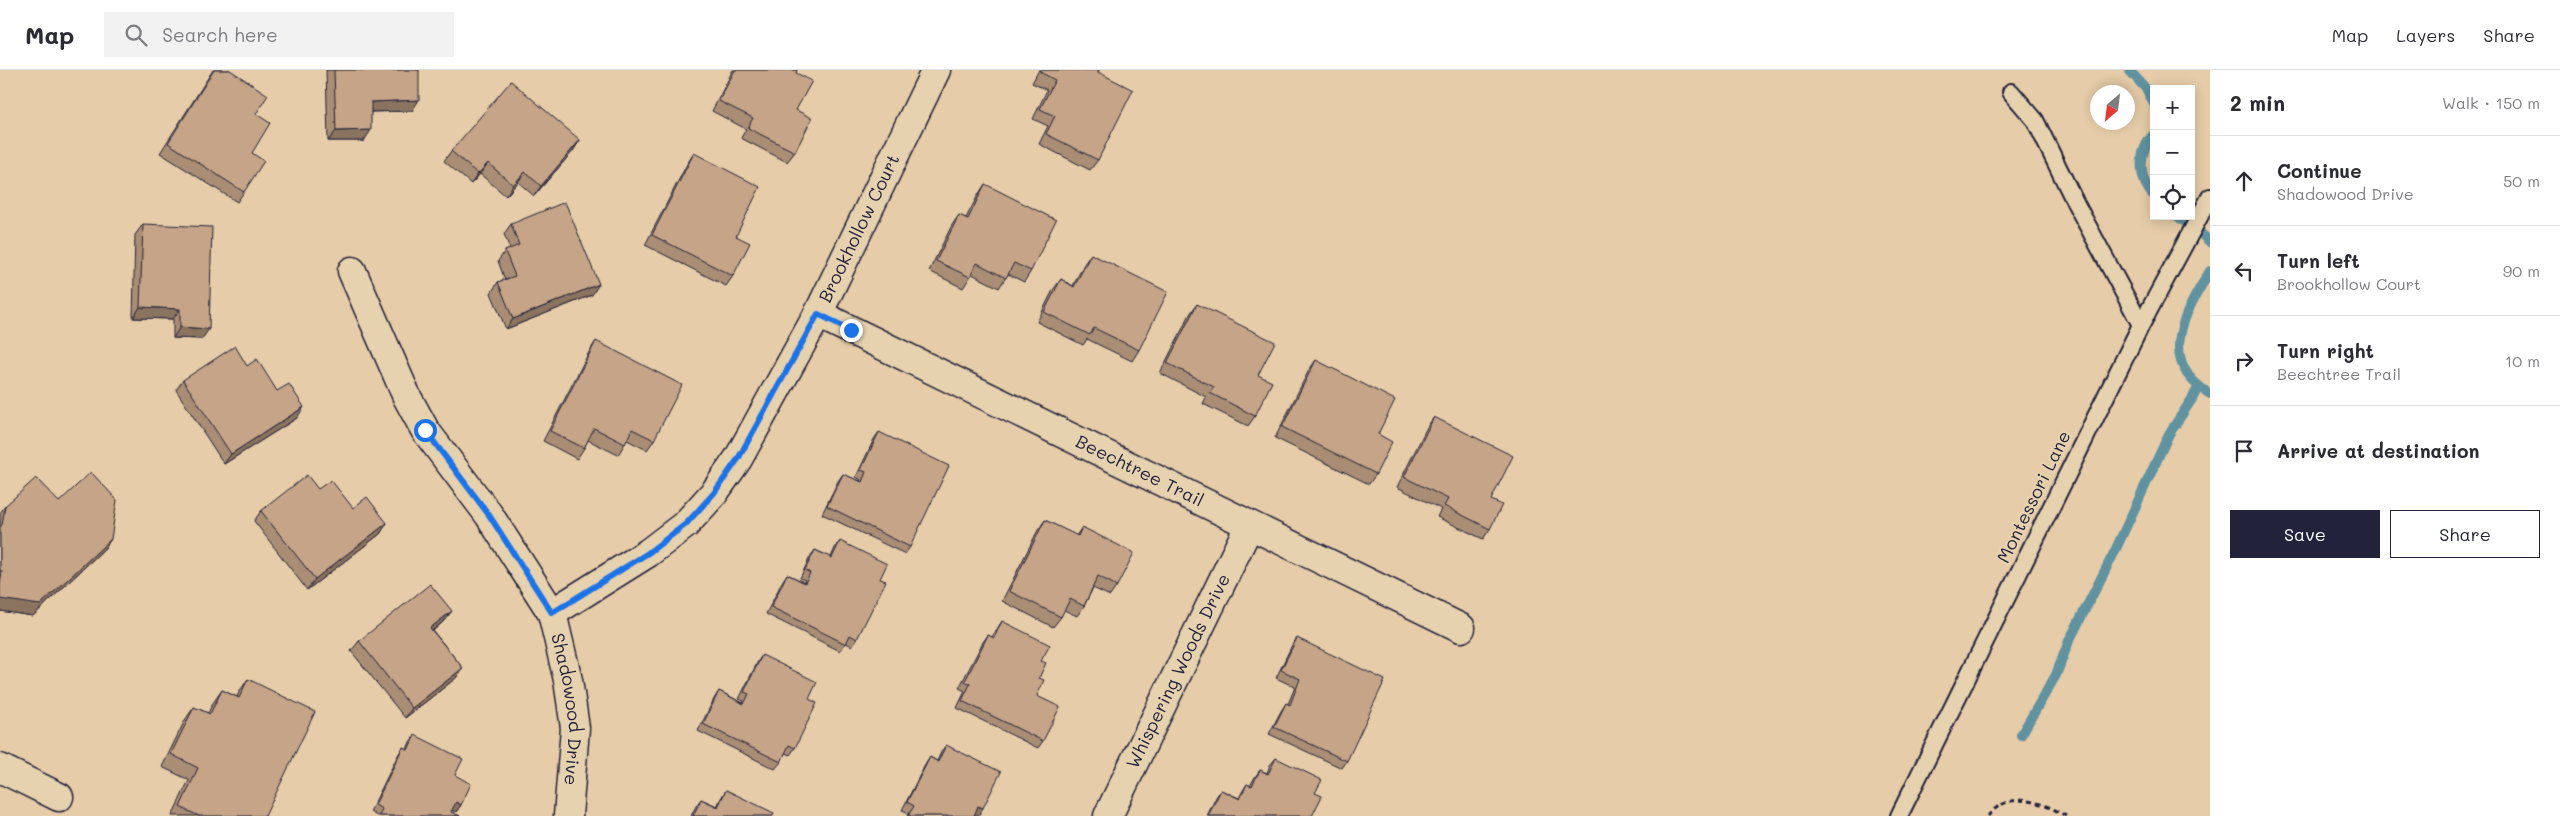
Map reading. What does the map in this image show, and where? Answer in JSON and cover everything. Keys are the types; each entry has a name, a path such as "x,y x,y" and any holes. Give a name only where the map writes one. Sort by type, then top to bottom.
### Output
{"street":[{"name":"Brookhollow Court","path":"552,613 648,553 686,524 714,493 738,459 818,314 936,70"},
{"name":"Shadowood Drive","path":"352,271 403,389 425,430 489,515 552,613 568,680 575,728 568,816"},
{"name":"Beechtree Trail","path":"818,314 1460,628"},
{"name":"Whispering Woods Drive","path":"1108,816 1249,526"},
{"path":"0,768 59,797"}],"lane":[{"path":"2011,92 2035,120 2076,204 2141,325"},
{"name":"Montessori Lane","path":"1899,816 2141,325 2207,203"}],"path":[{"path":"1988,816 1996,806 2008,800 2024,800 2066,816"}],"building":[{"path":"214,70 230,70 268,95 256,114 270,123 252,153 264,161 244,192 168,143"},
{"path":"334,70 419,70 419,100 371,102 371,130 336,131"},
{"path":"735,70 797,70 796,73 812,81 796,110 812,118 795,152 748,128 753,118 719,101"},
{"path":"1041,70 1099,70 1098,72 1133,90 1098,160 1046,134 1055,116 1040,109 1055,80 1040,72"},
{"path":"511,81 580,140 541,186 525,172 513,185 488,163 478,174 451,151"},
{"path":"694,153 760,187 736,236 750,243 733,276 652,235"},
{"path":"985,184 1056,220 1031,271 1014,263 1006,278 977,263 970,277 936,261 959,215 968,219"},
{"path":"565,202 599,284 513,319 498,282 515,276 505,251 519,245 511,224"},
{"path":"143,224 212,227 209,329 180,327 180,309 140,307"},
{"path":"1091,254 1168,292 1139,350 1094,328 1090,335 1044,312 1061,279 1074,287"},
{"path":"1197,304 1275,342 1258,375 1272,382 1255,416 1210,393 1214,387 1167,363"},
{"path":"596,341 682,385 654,440 632,429 625,444 594,428 584,448 550,431"},
{"path":"235,346 247,366 257,359 277,391 289,384 304,407 231,454 183,380"},
{"path":"1316,360 1395,400 1378,434 1392,442 1376,474 1282,427"},
{"path":"1434,417 1513,456 1491,500 1502,505 1490,529 1444,506 1448,499 1404,477"},
{"path":"879,432 949,466 910,547 827,506 843,474 862,482 866,472 861,470"},
{"path":"91,472 117,500 111,539 40,605 0,599 2,571 0,571 0,527 5,506 36,478 59,502"},
{"path":"307,475 318,489 331,480 353,508 367,497 387,523 315,579 261,511"},
{"path":"1045,520 1078,536 1082,527 1134,553 1117,586 1098,576 1084,606 1070,599 1061,617 1009,591"},
{"path":"840,541 887,564 880,579 886,581 857,639 850,635 846,644 771,607 787,574 805,583 810,573 805,570 815,550 832,558"},
{"path":"430,584 452,611 430,628 463,668 412,708 359,641"},
{"path":"1002,621 1050,645 1041,661 1046,663 1039,678 1044,680 1037,696 1060,707 1043,741 962,701 970,684 965,681 988,635 994,638"},
{"path":"1297,638 1385,680 1347,761 1274,727 1286,703 1290,705 1300,679 1281,670"},
{"path":"762,655 817,682 809,699 817,703 795,748 789,745 781,762 703,724 719,691 744,704 749,694 744,692"},
{"path":"248,679 315,712 265,816 199,816 180,807 198,768 171,754 194,707 210,714 222,690 239,698"},
{"path":"415,735 463,759 455,775 471,784 461,805 456,802 451,812 460,816 379,816 382,809 375,805 403,747 408,750"},
{"path":"946,745 1001,772 983,808 978,806 974,816 908,816 914,806 907,802 930,757 938,762"},
{"path":"1276,758 1322,780 1315,793 1322,796 1312,816 1208,816 1221,790 1240,799 1247,784 1252,786 1260,770 1268,774"},
{"path":"726,790 774,813 773,816 693,816 701,799 718,807"}],"waterway":[{"path":"2129,70 2150,96"},
{"path":"2150,139 2142,157 2142,174 2150,190"},
{"path":"2183,220 2210,242"},
{"path":"2210,271 2185,319 2180,336 2179,352 2183,367 2193,381 2210,394"},
{"path":"2021,735 2056,675 2069,641 2114,553 2169,434 2199,386"}],"route":[{"path":"425,430 489,515 552,613 648,553 686,524 714,493 738,459 818,314 851,330"}]}
